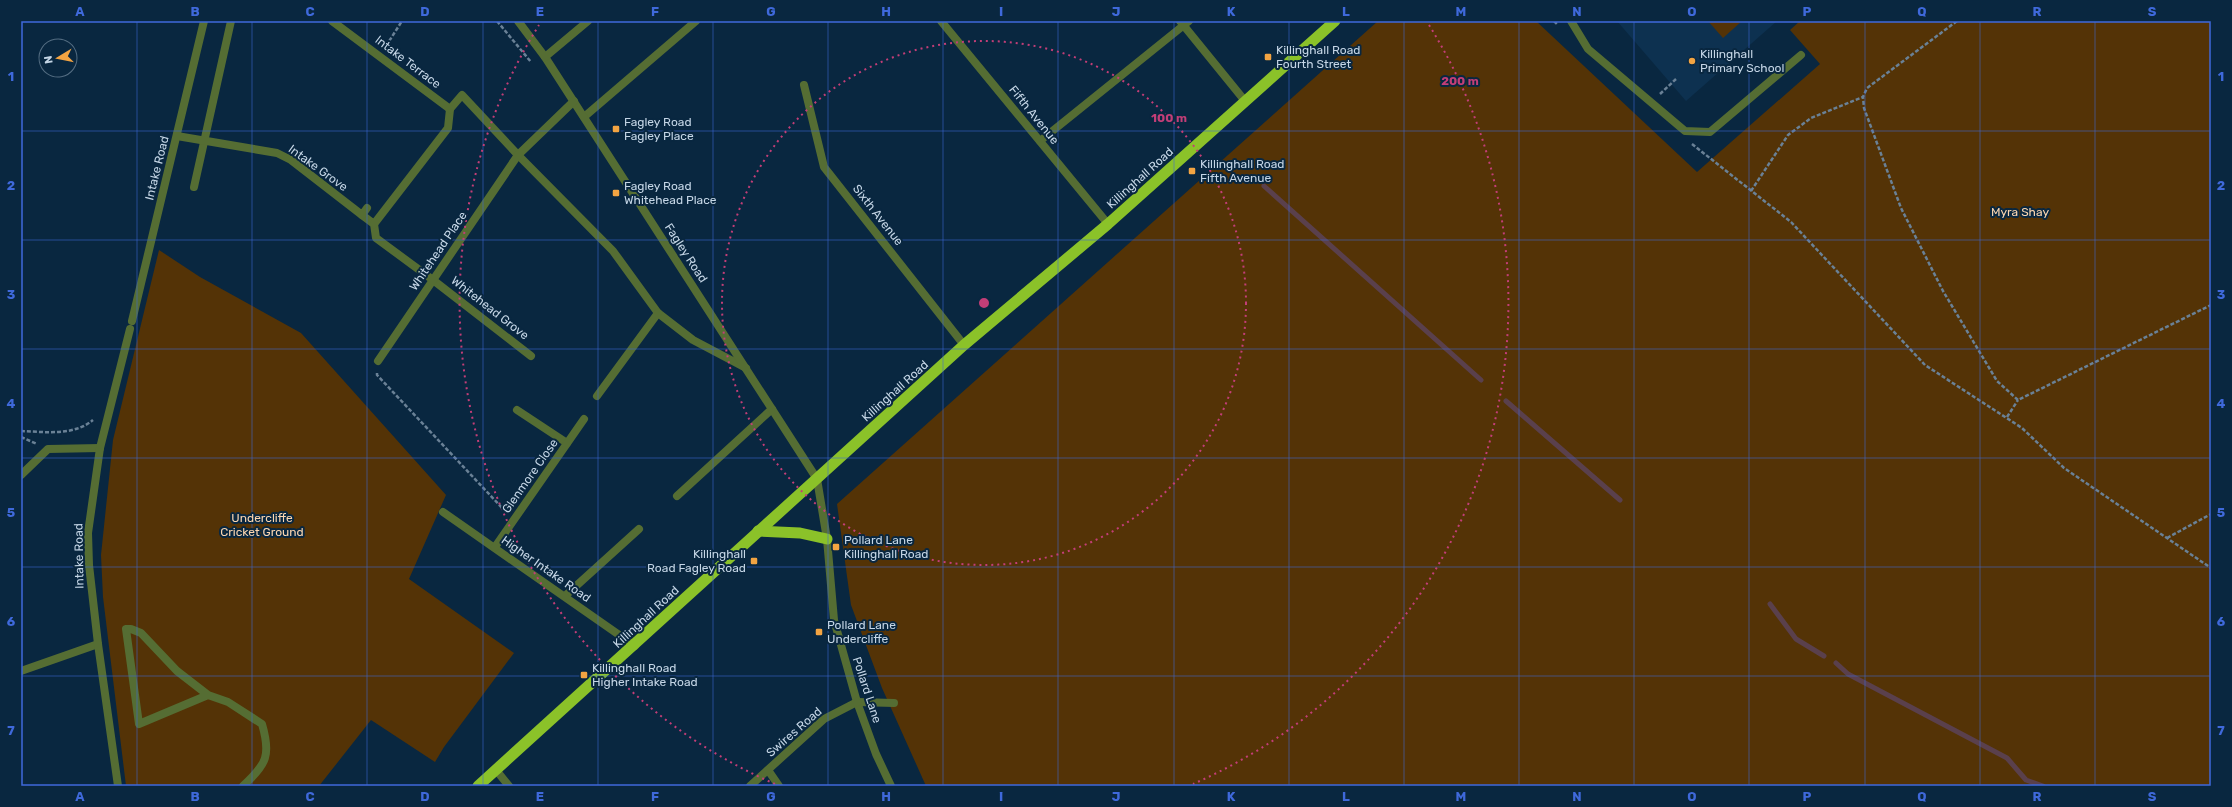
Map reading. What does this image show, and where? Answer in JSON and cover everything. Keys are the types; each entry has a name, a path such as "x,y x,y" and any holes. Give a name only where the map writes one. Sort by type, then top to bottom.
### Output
{"highway":[{"name":"Killinghall Road","path":"478,786 635,646 758,531 964,345 1108,224 1335,21"},
{"path":"758,531 800,532 827,539"}],"street":[{"name":"Intake Road","path":"118,786 98,644 89,565 88,533 100,448 204,21"},
{"path":"194,187 231,21"},
{"name":"Intake Terrace","path":"332,21 450,109"},
{"name":"Fagley Road","path":"518,21 545,57 574,101 817,479"},
{"path":"545,57 588,21"},
{"path":"584,117 696,21"},
{"name":"Fifth Avenue","path":"941,21 1108,224"},
{"path":"1571,21 1588,49 1685,131 1710,132 1801,55"},
{"path":"1040,141 1184,22 1245,101"},
{"name":"Sixth Avenue","path":"804,85 824,167 964,345"},
{"path":"374,224 448,128 450,109 462,95 518,155 613,251 658,313 693,340 746,368"},
{"name":"Whitehead Place","path":"378,361 518,155 574,101"},
{"name":"Intake Grove","path":"177,136 277,153 291,160 374,224"},
{"path":"362,215 368,208"},
{"name":"Whitehead Grove","path":"374,224 376,238 531,356"},
{"path":"597,396 658,313"},
{"path":"677,496 772,409"},
{"path":"517,410 568,443"},
{"name":"Glenmore Close","path":"494,547 584,419"},
{"path":"21,475 48,449 100,448"},
{"name":"Pollard Lane","path":"817,479 827,539 834,620 857,702 876,754 891,786"},
{"name":"Higher Intake Road","path":"444,512 635,646"},
{"path":"564,596 639,528"},
{"path":"208,695 150,721 139,724 126,629 131,629 141,633 177,671 208,695 228,702 262,724 268,744 265,760 255,775 243,786"},
{"path":"21,671 98,644"},
{"path":"857,702 894,703"},
{"name":"Swires Road","path":"750,786 824,719 857,702"},
{"path":"496,770 508,786"},
{"path":"768,770 779,786"}],"path":[{"path":"380,56 402,21"},
{"path":"497,21 536,68"},
{"path":"1957,21 1867,88 1863,97 1864,108 1901,208 1943,291 1997,381 2018,400"},
{"path":"1651,103 1676,79"},
{"path":"1751,191 1788,135 1811,118 1863,97"},
{"path":"1689,142 1791,222 1925,365 2007,417 2022,428 2064,468 2211,568"},
{"path":"2007,417 2018,400 2211,305"},
{"path":"378,361 377,375 513,520"},
{"path":"21,431 63,432 87,425 95,418"},
{"path":"2167,538 2210,514"}],"shaded area":[{"name":"Killinghall Primary School","path":"1617,21 1777,21 1686,101"}],"green space":[{"name":"Myra Shay","path":"1378,21 1536,21 1697,172 1820,64 1790,30 1800,21 2211,21 2211,786 926,786 882,688 851,605 837,504"},
{"path":"1708,21 1742,21 1723,38"},
{"name":"Undercliffe Cricket Ground","path":"159,250 200,277 301,333 446,495 409,579 514,653 444,747 435,762 371,720 319,786 126,786 103,597 101,555 113,440"}],"waterway":[{"path":"1264,186 1481,380"},
{"path":"1506,401 1620,500"},
{"path":"1770,604 1796,639 1824,656"},
{"path":"1836,663 1848,674 2007,758 2026,780 2043,786"}],"place":[{"name":"Killinghall Road Fourth Street","path":"1268,57"},
{"name":"Killinghall Primary School","path":"1692,61"},
{"name":"Fagley Road Fagley Place","path":"616,129"},
{"name":"Killinghall Road Fifth Avenue","path":"1192,171"},
{"name":"Fagley Road Whitehead Place","path":"616,193"},
{"name":"Pollard Lane Killinghall Road","path":"836,547"},
{"name":"Killinghall Road Fagley Road","path":"754,561"},
{"name":"Pollard Lane Undercliffe","path":"819,632"},
{"name":"Killinghall Road Higher Intake Road","path":"584,675"}]}
